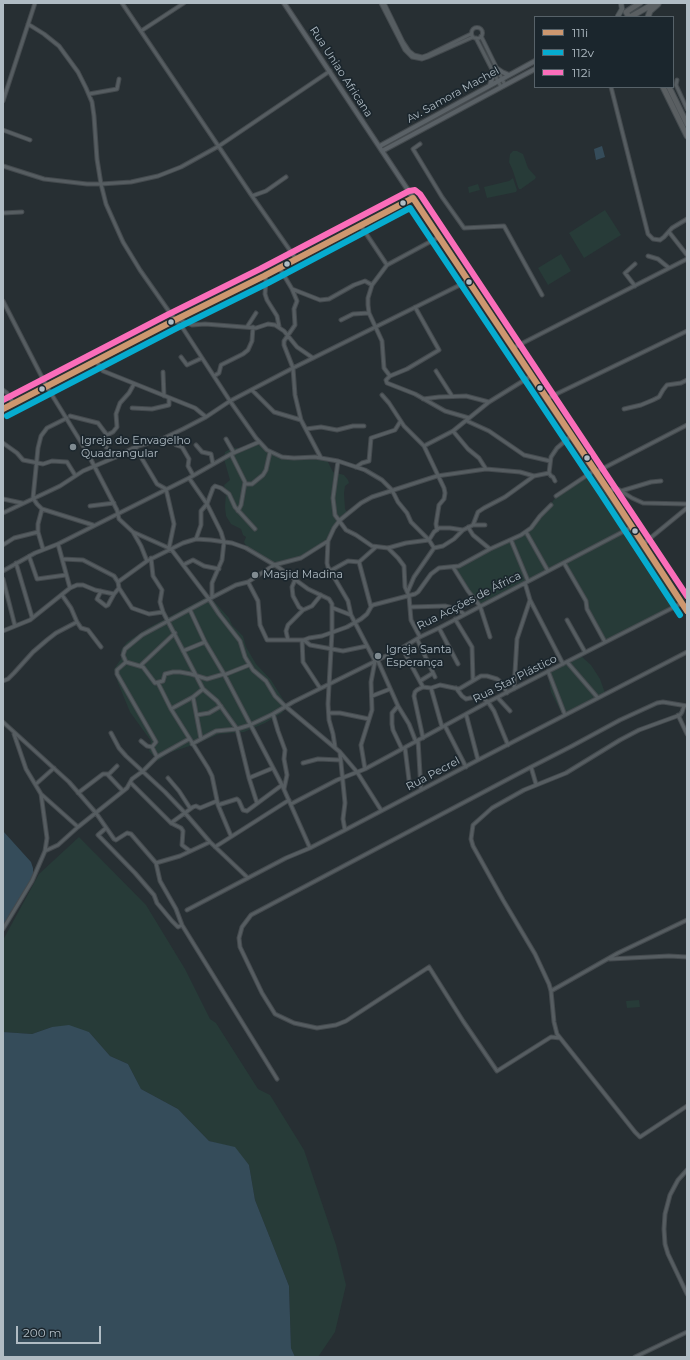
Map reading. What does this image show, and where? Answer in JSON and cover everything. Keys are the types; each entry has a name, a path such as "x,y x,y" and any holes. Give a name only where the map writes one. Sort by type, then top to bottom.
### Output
{"highway":[{"path":"639,3 630,5 631,15 657,3"},
{"path":"648,16 650,11 657,3"},
{"path":"663,88 687,136"},
{"path":"669,88 687,124"}],"main road":[{"name":"Rua Uniao Africana","path":"284,3 687,611"},
{"path":"622,3 631,15"},
{"path":"617,16 622,9 622,3"},
{"path":"617,16 631,15"},
{"name":"Av. Samora Machel","path":"380,146 534,62"},
{"path":"496,68 509,75"},
{"name":"Av. Samora Machel","path":"382,151 534,69"},
{"path":"489,86 494,73"},
{"path":"374,138 379,141 387,142"},
{"path":"386,158 390,147"}],"street":[{"path":"3,100 35,3"},
{"path":"122,3 296,259"},
{"path":"141,32 184,3"},
{"path":"381,3 404,50 412,57 422,59 474,37"},
{"path":"384,3 403,42 414,56 422,57 474,37 481,36"},
{"path":"28,24 44,34 63,51 78,72 89,94 94,116 97,159 101,184 106,204 124,242 140,270 180,324 230,401 259,442 270,452 282,457 309,457 338,461 356,467 382,480 392,490 411,522 429,540 434,548"},
{"path":"500,80 494,73 474,37 473,29 476,27 481,30 481,36 503,86"},
{"path":"3,166 44,179 101,184 131,182 169,172 219,146 330,71"},
{"path":"89,94 117,89 119,79"},
{"path":"677,80 676,85 687,109"},
{"path":"611,88 648,234 656,240 664,237 676,225 687,219"},
{"path":"3,130 30,140"},
{"path":"420,144 412,149 442,197 464,228 504,226 542,295"},
{"path":"252,196 266,191 286,177"},
{"path":"3,409 413,198"},
{"path":"3,213 22,212"},
{"path":"361,226 387,265"},
{"path":"668,232 687,255"},
{"path":"390,376 384,368 382,341 369,313 368,298 372,286 387,265 439,237"},
{"path":"648,256 658,259 669,268"},
{"path":"513,348 687,259"},
{"path":"635,264 625,273 635,286"},
{"path":"279,267 297,301 294,309 295,323 284,341 293,368 295,395 301,420 321,458"},
{"path":"264,276 266,280 265,294 277,316 279,326 296,347 313,358"},
{"path":"292,289 320,300 327,300 366,281 372,286"},
{"path":"3,513 60,486 75,475 94,466 135,448 172,435 206,418 230,401 293,368 468,281"},
{"path":"3,302 5,309 47,387 69,417 114,503 119,519 132,532 141,546 147,561"},
{"path":"415,307 439,350 408,369 390,376 386,380 388,385 423,399 445,411 468,420 489,431 524,455 550,461"},
{"path":"247,327 256,313"},
{"path":"341,320 353,314 369,313"},
{"path":"176,320 192,325 205,324 258,327 271,324 279,326"},
{"path":"214,376 219,373 221,365 244,354 248,350 253,339 253,327"},
{"path":"546,399 686,332 687,336"},
{"path":"181,357 187,366 202,358"},
{"path":"96,362 103,371 195,408 206,418"},
{"path":"436,371 452,396"},
{"path":"163,372 164,396"},
{"path":"424,446 453,431 489,402 531,376"},
{"path":"624,410 641,405 659,397 667,385 681,383 687,380"},
{"path":"104,444 107,435 116,430 117,409 134,384"},
{"path":"3,390 7,393 13,404"},
{"path":"252,390 274,412 301,420"},
{"path":"382,395 389,403 400,422 424,446 445,493 444,498 439,505 436,524 437,530"},
{"path":"423,399 466,396 489,402"},
{"path":"132,408 152,409 169,405 169,398"},
{"path":"93,525 42,509 33,498 40,441 43,432 51,425 69,417 98,423 107,435"},
{"path":"356,467 369,461 370,459 370,438 395,430 400,422"},
{"path":"556,496 595,471 687,425"},
{"path":"306,429 321,428 337,430 353,426 364,426"},
{"path":"453,431 468,449 479,458 486,469"},
{"path":"172,435 176,445 182,447 189,459 188,466 193,475"},
{"path":"555,481 549,473 550,461 557,448 571,436"},
{"path":"226,439 245,484 242,505 238,511"},
{"path":"83,446 93,440 99,440 116,457"},
{"path":"3,571 29,556 58,544 93,525 189,478 232,454 259,442"},
{"path":"3,443 24,460 45,464 52,461 67,462 75,475"},
{"path":"196,444 202,452 211,454 213,464"},
{"path":"135,448 157,484 166,489 174,524 170,549"},
{"path":"245,484 252,484 264,475 270,452"},
{"path":"338,461 333,498 335,514 346,530 360,537 368,544 376,547 388,548 406,543 429,540 437,530 450,528 463,530"},
{"path":"421,790 417,741 351,615 348,601 330,571 327,563 328,541 334,528 340,520 361,503 372,497 392,490 437,476 486,469 520,472 534,476"},
{"path":"473,525 480,511 505,497 534,476 549,473"},
{"path":"189,478 207,504 221,532 224,542 222,560 212,583 210,598"},
{"path":"608,490 621,491 652,482 661,481"},
{"path":"196,539 201,525 201,511 207,504 213,488 218,486 229,494 238,511 255,529"},
{"path":"621,491 643,503 687,504"},
{"path":"3,499 22,503"},
{"path":"90,506 114,503"},
{"path":"248,582 258,601 260,625 265,638 269,641 303,640 317,637 347,627 367,614 371,607 418,592 434,571 439,568 459,566 526,532 551,505"},
{"path":"643,544 687,508"},
{"path":"42,509 38,520 38,532 44,549"},
{"path":"408,591 414,576 434,548 443,546 468,527 473,525 485,525"},
{"path":"468,527 473,535 490,549"},
{"name":"Rua Acções de África","path":"192,744 216,731 237,729 250,725 273,714 285,706 402,648 418,638 632,527"},
{"path":"3,545 14,538 38,532"},
{"path":"132,532 170,549 210,598 219,614 240,641 253,670 266,681 275,696 285,706 340,752 357,772 381,810"},
{"path":"526,532 548,571"},
{"path":"118,582 151,558 190,540 196,539 224,542 246,548 274,565 311,591 322,595 331,601 333,608 328,685 328,713 335,747"},
{"path":"510,540 527,582 530,600 563,664"},
{"path":"249,664 224,675 208,679 180,672 173,672 165,674 163,680 154,683 146,670 126,662 123,655 125,649 142,635 236,585 248,582 274,565 301,558 328,541"},
{"path":"58,544 70,588"},
{"path":"359,562 376,547"},
{"path":"388,548 404,566 412,622 435,677"},
{"path":"29,556 36,579 66,574"},
{"path":"151,558 153,576 162,590 160,602 163,612 175,633 183,652 203,689 217,701 237,729 249,778 257,803"},
{"path":"62,559 87,562 114,576 118,582 119,588 132,608 149,614 163,612"},
{"path":"183,565 192,560 204,566 219,569"},
{"path":"330,571 348,560 359,562"},
{"path":"359,562 371,607"},
{"path":"564,562 586,601 587,609 605,642"},
{"path":"16,563 32,617"},
{"path":"453,567 468,591 480,606 490,637"},
{"path":"3,579 15,626"},
{"path":"295,580 292,587 293,596 298,607 303,610"},
{"path":"3,631 30,620 70,588 77,585 83,585 114,594"},
{"path":"101,591 97,599 108,606 119,588"},
{"path":"62,595 71,608 81,628 88,630 101,647"},
{"path":"288,640 286,633 290,622 303,610 312,606 322,595"},
{"path":"514,689 518,639 530,600"},
{"name":"Rua Star Plástico","path":"291,804 343,778 365,769 488,702 682,603"},
{"path":"411,607 445,606 457,609 464,614"},
{"path":"333,608 351,615"},
{"path":"190,610 205,642 282,785 310,848"},
{"path":"455,619 472,647 473,680"},
{"path":"567,620 585,652"},
{"path":"3,681 11,676 46,640 77,622"},
{"path":"439,628 458,664"},
{"path":"139,666 175,633"},
{"path":"303,640 310,645 347,651 367,646"},
{"path":"303,640 303,662 320,688"},
{"path":"183,652 205,642"},
{"path":"402,648 423,686 431,688 440,685 459,689 481,676 493,676 502,683 507,693"},
{"name":"Rua Pecrel","path":"187,910 286,858 310,848 345,830 687,652"},
{"path":"365,769 361,746 372,705 371,682 376,661"},
{"path":"126,662 117,670 117,674 156,742 152,747"},
{"path":"566,662 598,698"},
{"path":"548,672 565,715"},
{"path":"420,681 433,674"},
{"path":"158,682 188,739 212,776 217,803 232,836"},
{"path":"423,686 415,692 414,696 423,738"},
{"path":"431,688 443,727 466,767"},
{"path":"456,688 466,699 479,696 488,702 494,711 508,745"},
{"path":"171,709 193,697 203,689"},
{"path":"372,696 390,690"},
{"path":"193,697 201,739"},
{"path":"498,698 510,711"},
{"path":"560,1038 551,1037 497,1071 462,1021 429,967 346,1021 336,1025 317,1028 300,1024 275,1014 262,993 240,947 239,938 242,927 251,915 620,720 657,703 662,702 686,706 678,715 639,730 566,773 536,784 492,808 473,825 471,839 472,846 535,954 551,991 555,1029 560,1038 640,1137 687,1106"},
{"path":"197,715 209,712 221,706"},
{"path":"398,706 392,713 392,724 393,730 404,748 409,780"},
{"path":"328,713 340,712 369,719"},
{"path":"273,714 285,750 284,755 287,776 284,790"},
{"path":"466,714 478,760"},
{"path":"678,715 687,734"},
{"path":"3,722 54,768 78,793 96,813 115,840 127,833 131,834 156,863 160,881 176,909 182,924 278,1079"},
{"path":"3,929 32,880 45,851 46,834 41,794 26,769 13,732"},
{"path":"111,733 119,748 126,756 185,813 210,842 248,878"},
{"path":"45,851 58,845 127,788 132,779 143,772 157,757 188,739"},
{"path":"141,741 152,747 157,757"},
{"path":"340,752 346,808 343,819 345,830"},
{"path":"303,763 318,759 340,760"},
{"path":"78,793 103,774 108,774 117,766"},
{"path":"531,767 536,784"},
{"path":"36,784 54,768"},
{"path":"249,778 273,768"},
{"path":"108,774 108,776 123,791"},
{"path":"168,778 190,808"},
{"path":"131,783 172,823 182,829 182,845 190,851"},
{"path":"172,823 190,808 195,806 200,808 237,798 240,801 242,810 245,812 282,785"},
{"path":"41,794 78,827"},
{"path":"215,847 289,800"},
{"path":"106,828 98,835 135,873 151,892 158,905 172,921 178,927 182,924"},
{"path":"156,863 210,842"},
{"path":"551,991 607,960 687,920"},
{"path":"607,960 615,958 687,957"},
{"path":"687,1170 678,1180 670,1195 666,1209 664,1228 665,1244 668,1254 687,1294"},
{"path":"635,1357 687,1332"}],"green space":[{"path":"513,151 523,154 528,168 536,177 521,189 518,187 509,162 510,154"},
{"path":"513,178 517,190 516,192 487,198 484,187 509,181"},
{"path":"478,184 480,190 469,193 468,187"},
{"path":"605,210 621,235 584,258 569,233"},
{"path":"561,254 571,271 548,285 538,268"},
{"path":"259,445 274,455 290,460 318,458 327,460 333,472 344,475 348,480 349,483 345,486 344,493 345,509 347,512 341,516 327,539 300,558 273,563 249,549 244,542 246,537 243,535 241,529 231,524 226,516 226,493 224,485 230,480 224,459 225,452 232,448"},
{"path":"593,472 679,603 607,642 601,639 565,563 478,606 462,584 454,567 529,529 556,497"},
{"path":"205,598 212,599 229,618 232,625 243,636 246,647 256,664 271,680 284,701 286,708 282,713 265,723 244,732 219,734 196,744 168,753 158,761 149,751 151,741 130,712 114,669 121,659 121,650 127,642 148,628"},
{"path":"581,656 591,665 600,679 605,693 563,716 551,692 547,671"},
{"path":"79,837 146,905 185,969 210,1019 216,1023 258,1089 270,1095 304,1150 336,1245 346,1285 335,1332 318,1357 295,1357 291,1348 289,1286 255,1200 249,1165 235,1148 209,1141 178,1109 141,1089 128,1064 110,1056 89,1032 52,1027 32,1034 3,1032 3,940 39,874"},
{"path":"639,1000 640,1007 627,1008 626,1001"}],"water":[{"path":"602,146 605,157 596,160 594,149"},
{"path":"3,831 31,862 33,877 3,927"},
{"path":"69,1025 89,1032 110,1056 128,1064 141,1089 178,1109 209,1141 235,1147 249,1165 255,1200 289,1286 291,1348 295,1357 3,1357 3,1032 32,1034 52,1027"}],"transit line":[{"name":"112i","path":"3,400 409,191 415,190 420,194 687,596"},
{"name":"111i","path":"3,409 413,198 687,611"},
{"name":"112v","path":"7,416 175,329 268,283 410,208 680,615"}],"place":[{"name":"Igreja do Envagelho Quadrangular","path":"73,447"},
{"name":"Masjid Madina","path":"255,575"},
{"name":"Igreja Santa Esperança","path":"378,656"}]}
